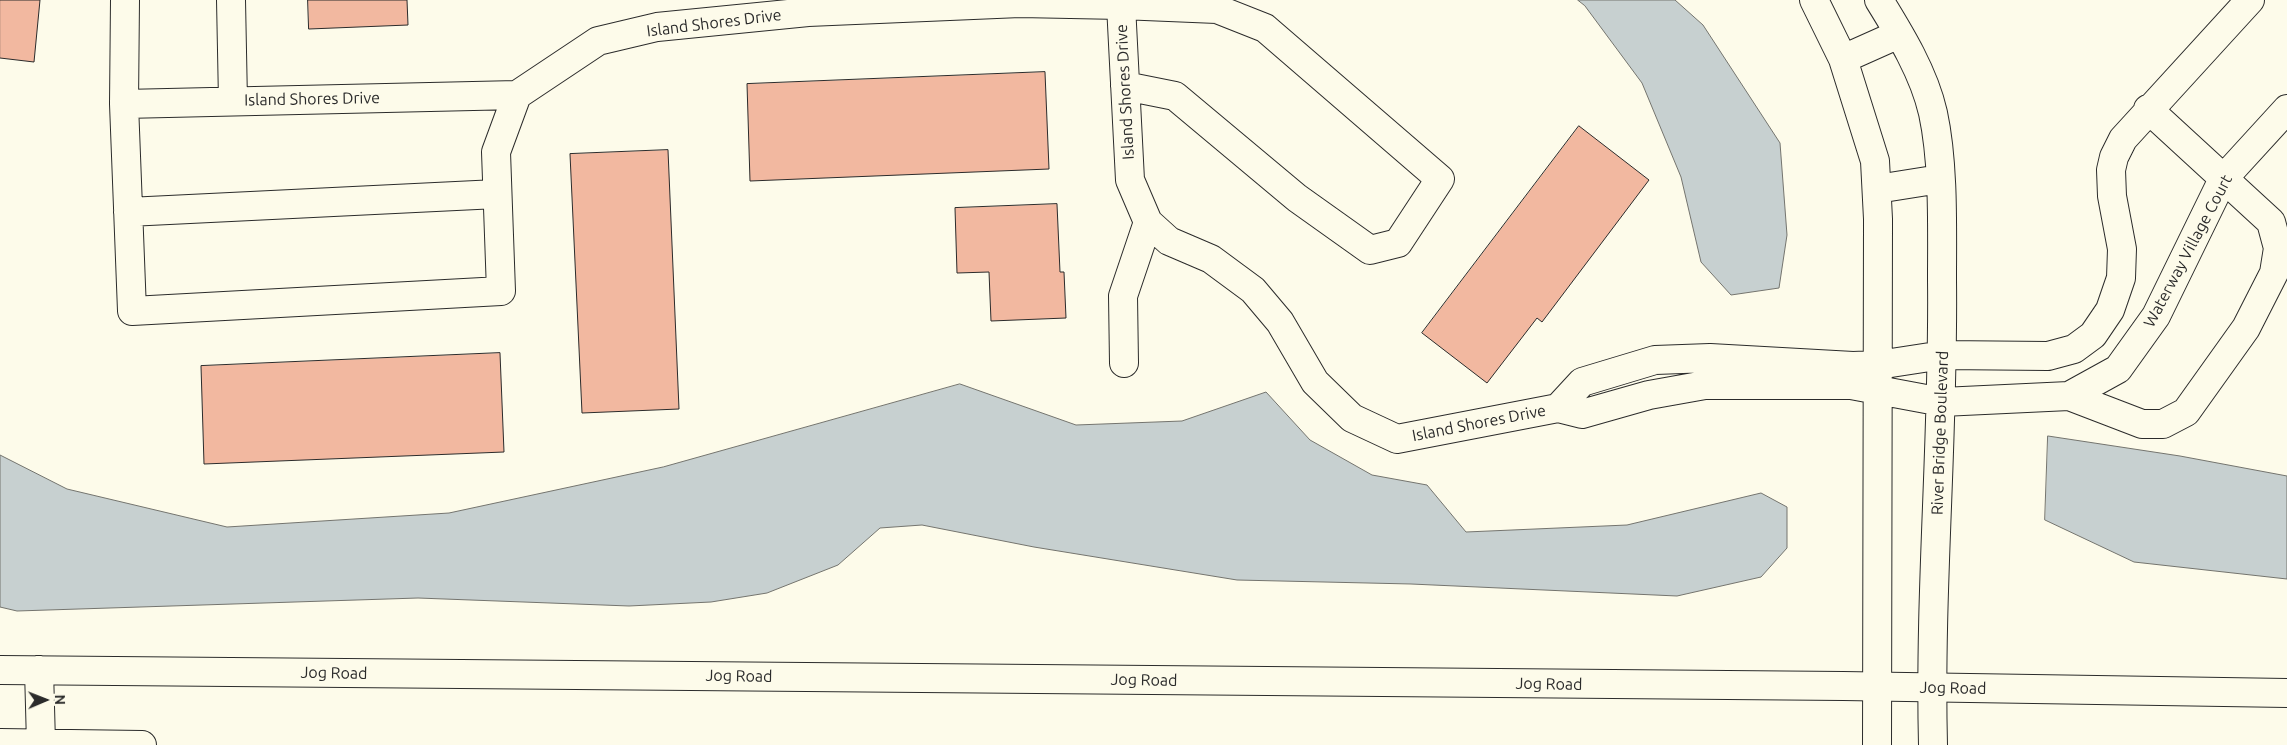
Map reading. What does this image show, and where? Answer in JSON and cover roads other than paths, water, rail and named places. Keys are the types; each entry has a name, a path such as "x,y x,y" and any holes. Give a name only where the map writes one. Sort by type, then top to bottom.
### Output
{"street":[{"path":"125,0 124,104 132,311 501,290 496,152 518,95"},
{"path":"231,0 233,101"},
{"path":"1814,0 1843,59 1875,162 1877,189 1879,687 1877,745"},
{"name":"River Bridge Boulevard","path":"1879,0 1921,78 1933,113 1940,179 1943,355 1931,688 1933,745"},
{"name":"Waterway Village Court","path":"1851,385 1943,355 2048,356 2074,349 2093,335 2110,310 2121,278 2122,249 2112,196 2111,170 2122,138 2250,0"},
{"name":"Island Shores Drive","path":"124,104 518,95 598,42 657,27 808,6 1020,3 1121,5 1130,180 1148,222 1169,241 1211,258 1253,290 1280,322 1315,382 1352,418 1397,439 1558,408 1582,414 1649,395 1705,385 1851,385"},
{"path":"1121,5 1217,9 1265,28 1440,179 1398,243 1370,250 1297,198 1175,96 1125,86"},
{"path":"1843,59 1899,34"},
{"name":"Waterway Village Court","path":"1877,378 1942,402 2069,396 2118,369 2156,316 2223,179 2287,109"},
{"path":"2069,396 2142,424 2163,424 2186,412 2246,328 2274,273 2278,248 2270,222 2148,110"},
{"path":"1877,189 1940,179"},
{"path":"128,212 497,194"},
{"path":"1124,363 1123,296 1148,222"},
{"name":"Island Shores Drive","path":"1558,408 1582,382 1655,360 1710,358 1853,366 1877,378"},
{"name":"Jog Road","path":"0,670 1879,687 2287,693"},
{"path":"39,670 41,743"},
{"path":"0,743 142,745"}]}
